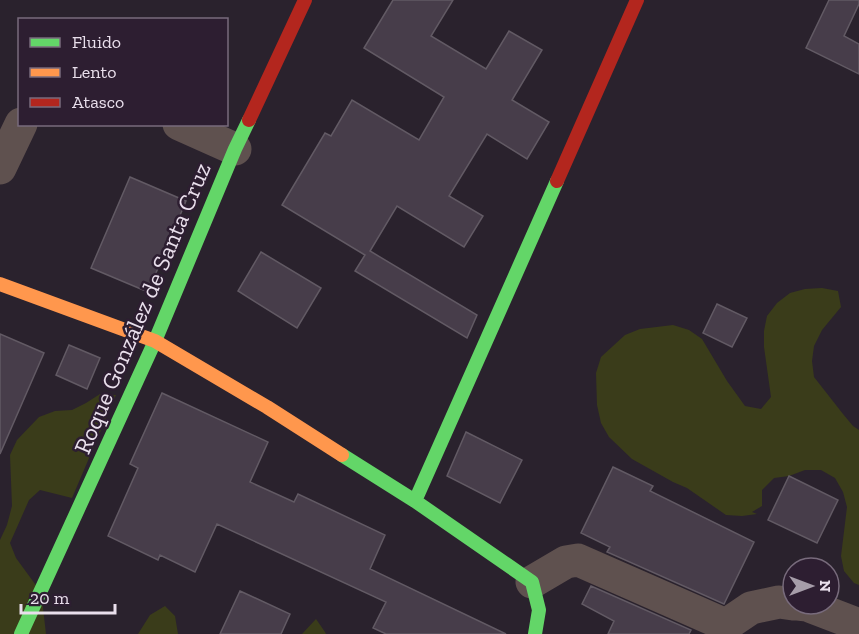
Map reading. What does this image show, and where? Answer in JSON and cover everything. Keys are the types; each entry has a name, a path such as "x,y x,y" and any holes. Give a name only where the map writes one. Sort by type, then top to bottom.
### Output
{"street":[{"name":"Roque González de Santa Cruz","path":"21,634 155,341 235,149 304,0"},
{"path":"415,501 637,0"},
{"path":"183,126 235,149"},
{"path":"0,284 155,341 267,407 415,501 532,582 539,610 536,634"},
{"path":"532,582 566,562 578,560 724,630 751,608 781,602"},
{"path":"836,616 859,625"}],"green space":[{"path":"822,288 838,291 841,307 822,330 814,346 812,361 814,377 853,426 859,430 859,585 854,583 844,571 841,556 847,507 843,492 835,478 821,470 805,470 789,476 774,478 762,490 762,506 752,512 757,514 726,515 687,488 632,459 609,437 601,423 597,405 596,373 601,357 625,335 640,329 673,325 689,330 702,339 745,406 761,409 771,397 764,347 767,316 777,303 790,293"},
{"path":"100,394 116,395 72,498 40,490 29,500 10,543 16,558 35,584 42,599 46,634 0,634 0,540 12,506 10,455 17,440 39,417 55,411 72,410"},
{"path":"165,606 175,616 178,634 138,634 150,615"},
{"path":"316,619 326,634 302,634"}],"building":[{"path":"393,0 453,0 431,36 486,69 509,31 542,50 512,100 549,122 527,159 487,134 449,196 483,216 464,247 397,206 370,251 477,315 467,338 355,271 365,255 282,205 325,133 331,136 352,100 419,140 444,97 364,48"},
{"path":"829,0 859,0 844,36 859,44 859,74 806,48"},
{"path":"130,177 186,201 148,292 91,268"},
{"path":"261,252 321,288 297,328 238,291"},
{"path":"717,304 747,318 732,347 703,333"},
{"path":"0,334 44,353 0,454"},
{"path":"69,345 100,358 87,389 56,375"},
{"path":"162,393 268,442 250,482 294,502 298,494 385,535 370,569 506,634 386,634 373,628 386,602 217,524 195,572 160,555 158,560 108,536 138,468 130,464"},
{"path":"466,432 522,460 500,503 447,476"},
{"path":"613,467 653,486 650,491 754,542 724,604 607,552 610,547 581,533"},
{"path":"789,476 838,500 817,543 768,520"},
{"path":"591,586 691,630 689,634 608,634 614,621 582,604"},
{"path":"240,591 290,614 281,634 220,634"}],"traffic: fast":[{"path":"21,634 155,341 249,120"},
{"path":"415,501 557,181"},
{"path":"342,455 415,501 532,582 539,610 535,634"}],"traffic: slow":[{"path":"0,284 155,341 267,407 342,455"}],"traffic: jam":[{"path":"249,120 305,0"},
{"path":"557,181 637,0"}]}
